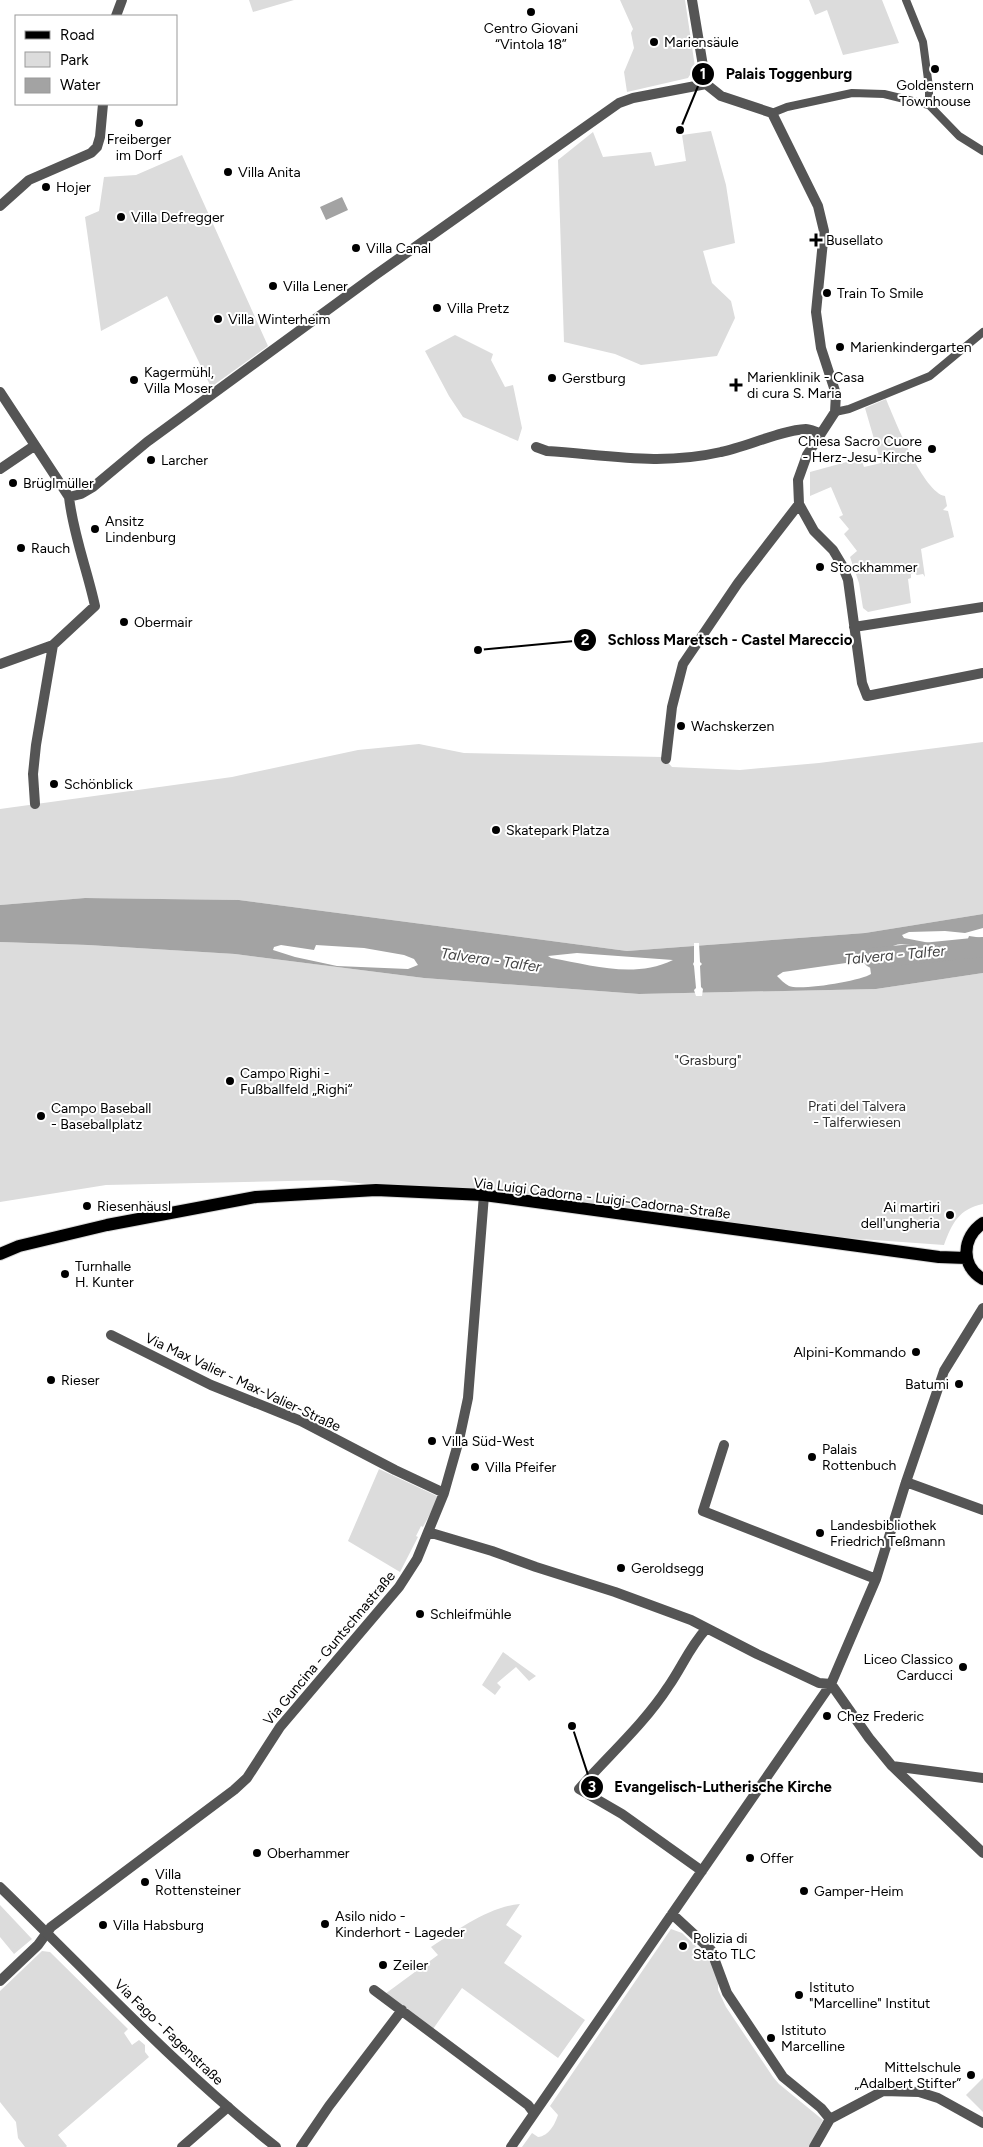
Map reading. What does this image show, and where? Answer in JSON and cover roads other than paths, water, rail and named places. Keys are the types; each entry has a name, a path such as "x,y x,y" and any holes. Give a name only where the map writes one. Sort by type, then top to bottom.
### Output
{"main road":[{"name":"Via Luigi Cadorna - Luigi-Cadorna-Straße","path":"0,1254 19,1246 107,1224 256,1197 376,1190 484,1196 939,1257 966,1258"},
{"path":"983,1224 976,1228 968,1238 966,1248 966,1258 970,1268 983,1279"}],"street":[{"path":"116,15 122,0"},
{"path":"692,0 706,84 721,96 772,113 786,107 852,92 884,94 929,105 959,136 983,151"},
{"path":"906,0 923,42 929,87 929,105"},
{"path":"69,497 81,494 93,487 147,442 374,276 619,104 633,98 706,84"},
{"path":"0,206 29,180 91,152 97,147 103,105"},
{"path":"772,113 815,200 824,231 816,312 821,348 836,394 835,412 807,455 798,480 799,504 814,531 833,550 848,580 862,683 867,696 983,672"},
{"path":"835,412 849,409 930,376 983,332"},
{"path":"0,392 69,497 72,521 88,573 95,606 53,645 0,664"},
{"path":"536,447 547,451 624,459 666,460 720,453 789,432 807,429 820,433"},
{"path":"0,469 34,446"},
{"path":"666,758 672,706 683,664 738,583 799,504"},
{"path":"854,628 983,607"},
{"path":"35,804 33,774 36,745 53,645"},
{"name":"Via Guncina - Guntschnastraße","path":"46,1932 234,1790 247,1778 280,1727 400,1587 416,1559 444,1493 459,1440 468,1398 484,1196"},
{"path":"511,2147 831,1684 876,1578 944,1371 983,1308"},
{"name":"Via Max Valier - Max-Valier-Straße","path":"111,1334 202,1381 301,1421 444,1493"},
{"path":"724,1445 703,1511 876,1578"},
{"path":"906,1482 983,1510"},
{"path":"428,1532 615,1592 691,1620 819,1683 831,1684"},
{"path":"702,1870 622,1814 579,1789 651,1710 668,1687 692,1645 706,1629"},
{"path":"831,1684 869,1738 892,1766 983,1853"},
{"path":"892,1766 983,1778"},
{"name":"Via Fago - Fagenstraße","path":"0,1887 228,2107 276,2147"},
{"path":"672,1914 711,1950 727,1993 783,2077 821,2108 830,2119"},
{"path":"0,1981 38,1945 46,1932"},
{"path":"374,1990 528,2105 534,2113"},
{"path":"301,2147 329,2106 402,2010"},
{"path":"814,2147 830,2119 884,2091 919,2092 938,2098 983,2123"},
{"path":"182,2147 228,2107"}],"water":[{"path":"342,197 348,210 326,220 320,207"},
{"path":"85,898 239,900 627,951 865,933 983,914 983,928 965,933 945,931 909,932 902,935 904,938 930,943 925,945 902,944 893,946 907,959 944,957 964,949 969,936 983,938 983,973 876,989 639,994 424,978 235,954 0,942 0,905","holes":["281,945 314,950 316,945 364,948 404,955 414,959 418,965 408,969 337,966 273,950 274,947","577,953 673,960 658,966 628,970 597,967 548,956","846,963 866,964 870,967 871,974 843,982 795,987 787,985 777,976 783,972"]}],"waterway":[{"name":"Talvera - Talfer","path":"873,958 983,947"}],"place":[{"name":"Centro Giovani “Vintola 18”","path":"531,12"},
{"name":"Mariensäule","path":"654,42"},
{"name":"Goldenstern Townhouse","path":"935,69"},
{"name":"Freiberger im Dorf","path":"139,123"},
{"name":"Palais Toggenburg","path":"680,130"},
{"name":"Villa Anita","path":"228,172"},
{"name":"Hojer","path":"46,187"},
{"name":"Villa Defregger","path":"121,217"},
{"name":"Busellato","path":"816,240"},
{"name":"Villa Canal","path":"356,248"},
{"name":"Villa Lener","path":"273,286"},
{"name":"Train To Smile","path":"827,293"},
{"name":"Villa Pretz","path":"437,308"},
{"name":"Villa Winterheim","path":"218,319"},
{"name":"Marienkindergarten","path":"840,347"},
{"name":"Gerstburg","path":"552,378"},
{"name":"Kagermühl, Villa Moser","path":"134,380"},
{"name":"Marienklinik - Casa di cura S. Maria","path":"736,385"},
{"name":"Chiesa Sacro Cuore - Herz-Jesu-Kirche","path":"932,449"},
{"name":"Larcher","path":"151,460"},
{"name":"Brüglmüller","path":"13,483"},
{"name":"Ansitz Lindenburg","path":"95,529"},
{"name":"Rauch","path":"21,548"},
{"name":"Stockhammer","path":"820,567"},
{"name":"Obermair","path":"124,622"},
{"name":"Schloss Maretsch - Castel Mareccio","path":"478,650"},
{"name":"Wachskerzen","path":"681,726"},
{"name":"Schönblick","path":"54,784"},
{"name":"Skatepark Platza","path":"496,830"},
{"name":"Campo Righi - Fußballfeld „Righi“","path":"230,1081"},
{"name":"Campo Baseball - Baseballplatz","path":"41,1116"},
{"name":"Riesenhäusl","path":"87,1206"},
{"name":"Ai martiri dell'ungheria","path":"950,1215"},
{"name":"Turnhalle H. Kunter","path":"65,1274"},
{"name":"Alpini-Kommando","path":"916,1352"},
{"name":"Rieser","path":"51,1380"},
{"name":"Batumi","path":"959,1384"},
{"name":"Villa Süd-West","path":"432,1441"},
{"name":"Palais Rottenbuch","path":"812,1457"},
{"name":"Villa Pfeifer","path":"475,1467"},
{"name":"Landesbibliothek Friedrich Teßmann","path":"820,1533"},
{"name":"Geroldsegg","path":"621,1568"},
{"name":"Schleifmühle","path":"420,1614"},
{"name":"Liceo Classico Carducci","path":"963,1667"},
{"name":"Chez Frederic","path":"827,1716"},
{"name":"Evangelisch-Lutherische Kirche","path":"572,1726"},
{"name":"Oberhammer","path":"257,1853"},
{"name":"Offer","path":"750,1858"},
{"name":"Villa Rottensteiner","path":"145,1882"},
{"name":"Gamper-Heim","path":"804,1891"},
{"name":"Asilo nido - Kinderhort - Lageder","path":"325,1924"},
{"name":"Villa Habsburg","path":"103,1925"},
{"name":"Polizia di Stato TLC","path":"683,1946"},
{"name":"Zeiler","path":"383,1965"},
{"name":"Istituto \"Marcelline\" Institut","path":"799,1995"},
{"name":"Istituto Marcelline","path":"771,2038"},
{"name":"Mittelschule „Adalbert Stifter”","path":"971,2075"}],"park label":[{"name":"\"Grasburg\"","path":"708,1060"},
{"name":"Prati del Talvera - Talferwiesen","path":"857,1114"}]}
